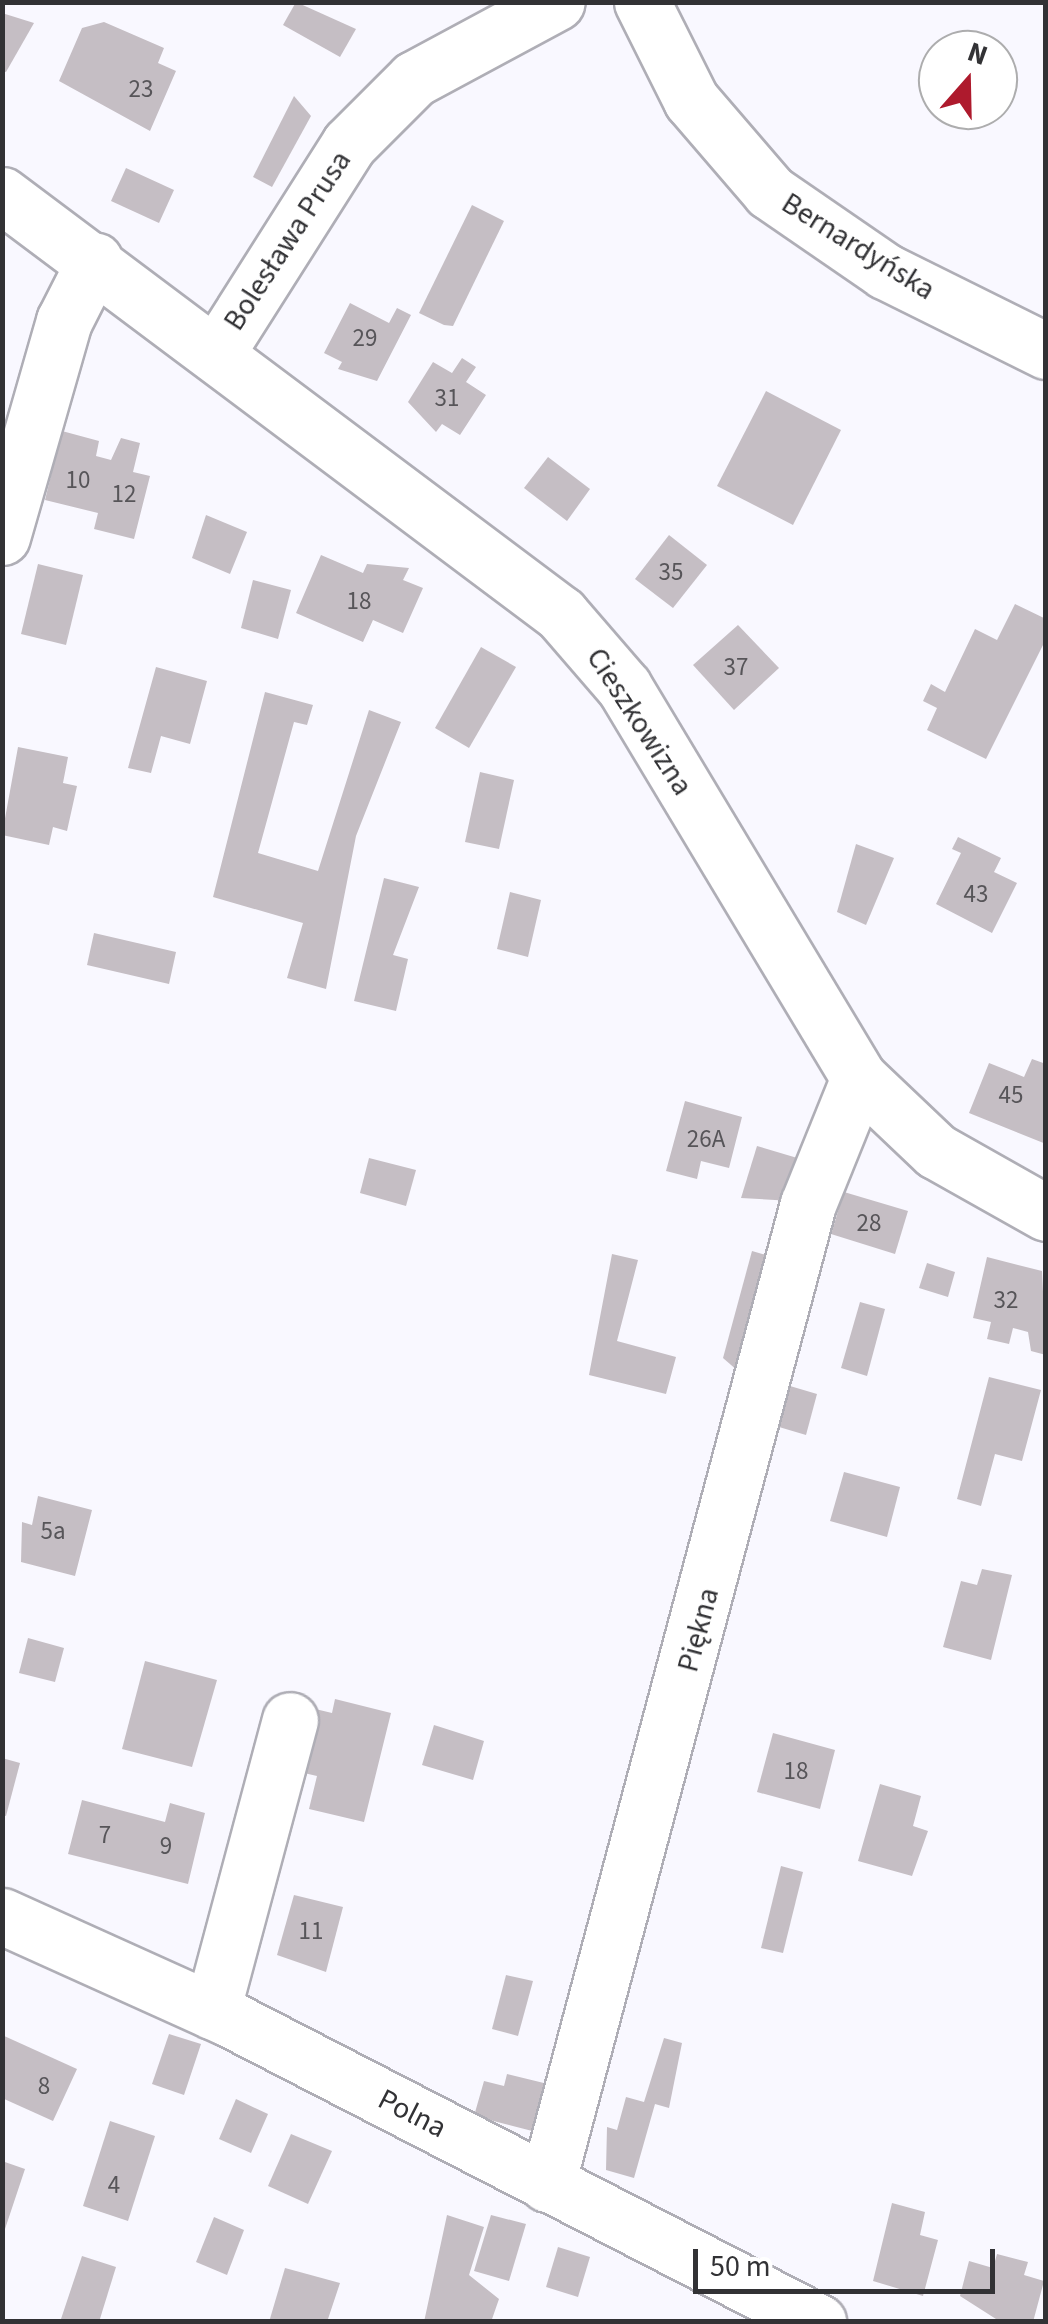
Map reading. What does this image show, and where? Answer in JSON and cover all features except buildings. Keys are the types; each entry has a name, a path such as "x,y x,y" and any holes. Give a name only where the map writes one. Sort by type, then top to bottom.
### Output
{"street":[{"name":"Bolesława Prusa","path":"219,349 349,144 414,79 557,2"},
{"name":"Bernardyńska","path":"642,2 690,100 770,192 885,271 1046,351"},
{"name":"Cieszkowizna","path":"2,195 219,349 481,549 601,656 858,1078 936,1151 1046,1214"},
{"path":"2,537 64,321 96,260"},
{"name":"Piękna","path":"548,2184 808,1204 858,1078"},
{"path":"212,2011 290,1720"},
{"name":"Polna","path":"2,1916 212,2011 818,2322"}]}
